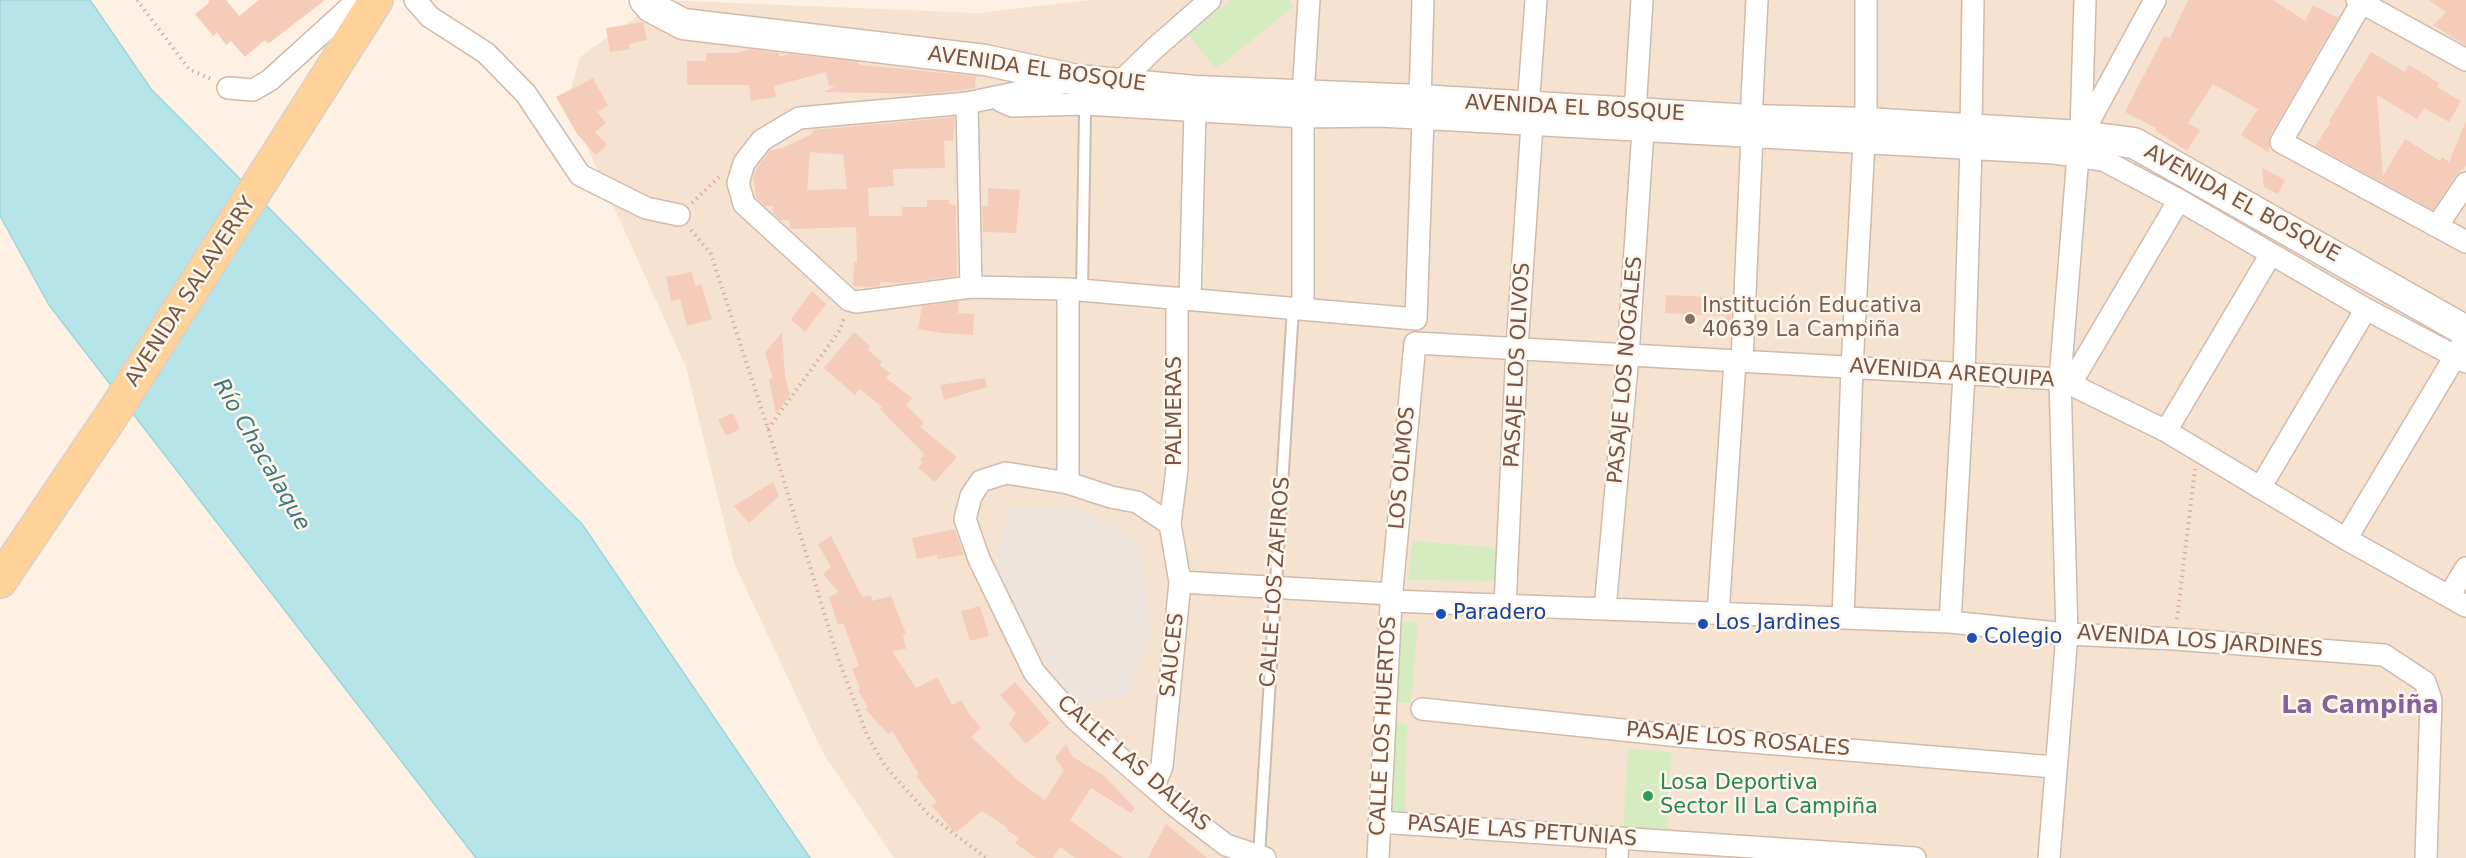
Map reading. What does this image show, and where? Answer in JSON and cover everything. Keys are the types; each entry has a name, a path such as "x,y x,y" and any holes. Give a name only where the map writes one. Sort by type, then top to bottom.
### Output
{"main road":[{"name":"AVENIDA SALAVERRY","path":"0,581 118,406 376,0"}],"street":[{"path":"228,88 253,90 270,80 358,0"},
{"path":"415,0 430,17 486,53 526,94 580,175 646,208 679,215"},
{"name":"AVENIDA EL BOSQUE","path":"645,0 651,7 683,24 985,60 1077,80 1195,91 1303,106 1381,107 1639,121 1717,118 1751,128 1833,122 1865,133 2079,146 2134,143 2463,350"},
{"path":"1119,83 1210,0"},
{"path":"1298,308 1303,106 1309,0"},
{"path":"1077,80 967,103 799,118 762,140 744,163 738,183 744,204 849,300 856,302 971,287 1075,290 1416,319 1423,0"},
{"name":"PASAJE LOS OLIVOS","path":"1505,606 1536,0"},
{"name":"PASAJE LOS NOGALES","path":"1605,609 1628,355 1642,0"},
{"path":"1718,614 1738,361 1757,0"},
{"path":"1843,618 1852,368 1865,133 1866,0"},
{"path":"1950,622 1964,374 1973,0"},
{"path":"2049,858 2054,766 2067,634 2066,381 2085,0"},
{"path":"2079,146 2156,0"},
{"path":"2466,60 2360,1 2281,142 2466,242"},
{"path":"993,98 1012,106 1085,104 1195,111 1303,106"},
{"path":"967,103 971,287"},
{"name":"PALMERAS","path":"1170,524 1177,469 1195,111"},
{"path":"1639,121 1865,133"},
{"path":"2079,146 2179,200 2366,309 2463,350"},
{"path":"2437,226 2466,183"},
{"path":"2066,381 2179,200"},
{"path":"2166,431 2271,254"},
{"path":"1075,290 1068,483 1111,497 1137,502 1170,524"},
{"path":"2260,488 2366,309"},
{"path":"2346,539 2463,350 2466,336"},
{"name":"AVENIDA AREQUIPA","path":"1415,343 2066,381 2166,431 2346,539 2457,601"},
{"name":"LOS OLMOS","path":"1391,598 1415,343"},
{"name":"CALLE LAS DALIAS","path":"1068,483 1006,473 981,481 971,496 965,519 979,560 1034,672 1075,719 1226,845 1262,857"},
{"name":"SAUCES","path":"1154,786 1162,766 1180,582 1170,524"},
{"path":"2457,601 2466,568"},
{"name":"AVENIDA LOS JARDINES","path":"1180,582 1505,606 1950,622 2067,634 2175,639 2384,655 2425,681 2431,700 2426,858"},
{"name":"CALLE LOS HUERTOS","path":"1378,858 1391,598"},
{"name":"PASAJE LOS ROSALES","path":"1422,709 1680,736 2054,766"},
{"name":"PASAJE LAS PETUNIAS","path":"1379,822 1618,848 1916,858"}],"lane":[{"path":"1075,290 1085,115"},
{"name":"CALLE LOS ZAFIROS","path":"1262,857 1276,588 1298,308"}],"path":[{"path":"137,0 189,69 228,88"},
{"path":"744,163 730,166 679,215 711,254 768,429 838,658 867,735 885,766 928,814 986,858"},
{"path":"768,429 840,330 847,308 856,302"},
{"path":"2175,639 2198,450"}],"shaded area":[{"path":"660,0 979,13 1090,0 2466,0 2466,858 894,858 823,753 734,563 686,367 567,103 580,57"},
{"path":"1011,508 1083,509 1140,543 1151,632 1126,696 1073,706 993,572"}],"green space":[{"path":"1231,0 1289,0 1294,6 1216,69 1188,35"},
{"path":"1412,541 1499,548 1501,581 1408,580"},
{"path":"1401,622 1418,622 1411,703 1393,702"},
{"path":"1391,721 1407,724 1405,817 1388,812"},
{"path":"1628,749 1671,752 1667,834 1623,831"}],"water":[{"name":"Río Chacalaque","path":"0,0 90,0 151,89 582,524 810,858 476,858 49,305 0,216"}],"building":[{"path":"209,0 226,0 239,16 259,0 325,0 268,44 265,40 245,57 231,41 226,45 217,32 213,36 195,14 208,4"},
{"path":"2188,0 2273,0 2305,21 2313,5 2338,18 2270,136 2269,153 2241,135 2258,109 2213,84 2188,123 2200,130 2187,151 2155,130 2156,128 2125,112 2164,36 2170,38"},
{"path":"2429,0 2466,0 2466,45 2433,25 2446,12"},
{"path":"643,22 647,40 629,44 630,49 610,52 606,28"},
{"path":"751,49 779,53 779,57 790,54 860,62 857,63 862,65 976,76 975,88 927,94 824,92 835,86 829,86 826,72 774,86 776,97 751,101 749,85 687,85 687,61 706,61 706,53 736,53"},
{"path":"2371,52 2405,72 2409,65 2439,83 2437,87 2461,101 2449,122 2424,108 2417,119 2377,95 2383,176 2405,139 2440,161 2442,157 2449,162 2466,121 2466,166 2455,176 2433,210 2315,146"},
{"path":"593,78 608,106 597,112 606,123 595,132 607,145 596,155 577,134 556,97"},
{"path":"955,117 953,141 944,141 945,168 893,169 894,186 868,188 869,216 902,216 902,207 927,207 927,200 949,200 949,204 956,205 957,276 903,283 880,282 880,286 870,287 853,286 854,262 857,262 856,227 791,229 789,220 780,220 773,213 773,206 765,206 756,197 753,177 756,169 771,150 783,148 812,134 813,130","holes":["810,152 843,155 847,189 807,190"]},
{"path":"2262,168 2285,180 2278,194 2264,187"},
{"path":"988,188 1020,190 1016,233 983,232 982,206 988,206"},
{"path":"692,272 695,286 701,284 712,319 687,326 680,299 671,301 666,277"},
{"path":"812,291 826,304 805,332 791,319"},
{"path":"1666,295 1732,298 1731,331 1725,330 1725,316 1665,313"},
{"path":"959,301 958,313 974,314 973,335 918,329 922,306"},
{"path":"782,332 785,376 790,395 776,414 769,379 773,378 765,353"},
{"path":"854,332 870,346 868,350 882,362 879,365 890,373 886,378 912,398 906,405 924,423 920,427 957,457 935,482 918,468 923,462 920,460 924,454 880,409 882,407 860,389 855,395 824,368"},
{"path":"985,378 987,387 944,400 940,385"},
{"path":"733,413 740,429 726,436 718,420"},
{"path":"773,482 779,496 749,523 734,506"},
{"path":"955,529 964,555 938,559 937,555 917,559 912,538"},
{"path":"831,536 862,597 871,595 872,601 891,596 906,634 903,635 906,649 892,651 916,688 937,677 952,705 961,700 981,728 971,737 1022,784 1045,800 1064,770 1055,758 1066,744 1073,757 1103,775 1135,808 1131,813 1091,788 1070,820 1123,858 1075,858 1060,847 1053,858 1036,858 1015,843 1019,838 1007,830 1008,828 982,811 955,833 932,806 937,802 916,776 919,774 892,731 888,734 865,709 868,707 858,690 860,688 852,669 859,666 843,623 838,625 829,597 839,592 823,574 831,567 818,544"},
{"path":"980,606 989,636 970,641 961,611"},
{"path":"1015,682 1050,723 1026,744 1009,724 1016,713 1000,695"},
{"path":"1166,824 1207,858 1148,858"}],"place":[{"name":"Institución Educativa 40639 La Campiña","path":"1690,319"},
{"name":"Paradero","path":"1441,614"},
{"name":"Los Jardines","path":"1703,624"},
{"name":"Colegio","path":"1972,638"},
{"name":"Losa Deportiva Sector II La Campiña","path":"1648,796"}],"district":[{"name":"La Campiña","path":"2360,707"}]}
